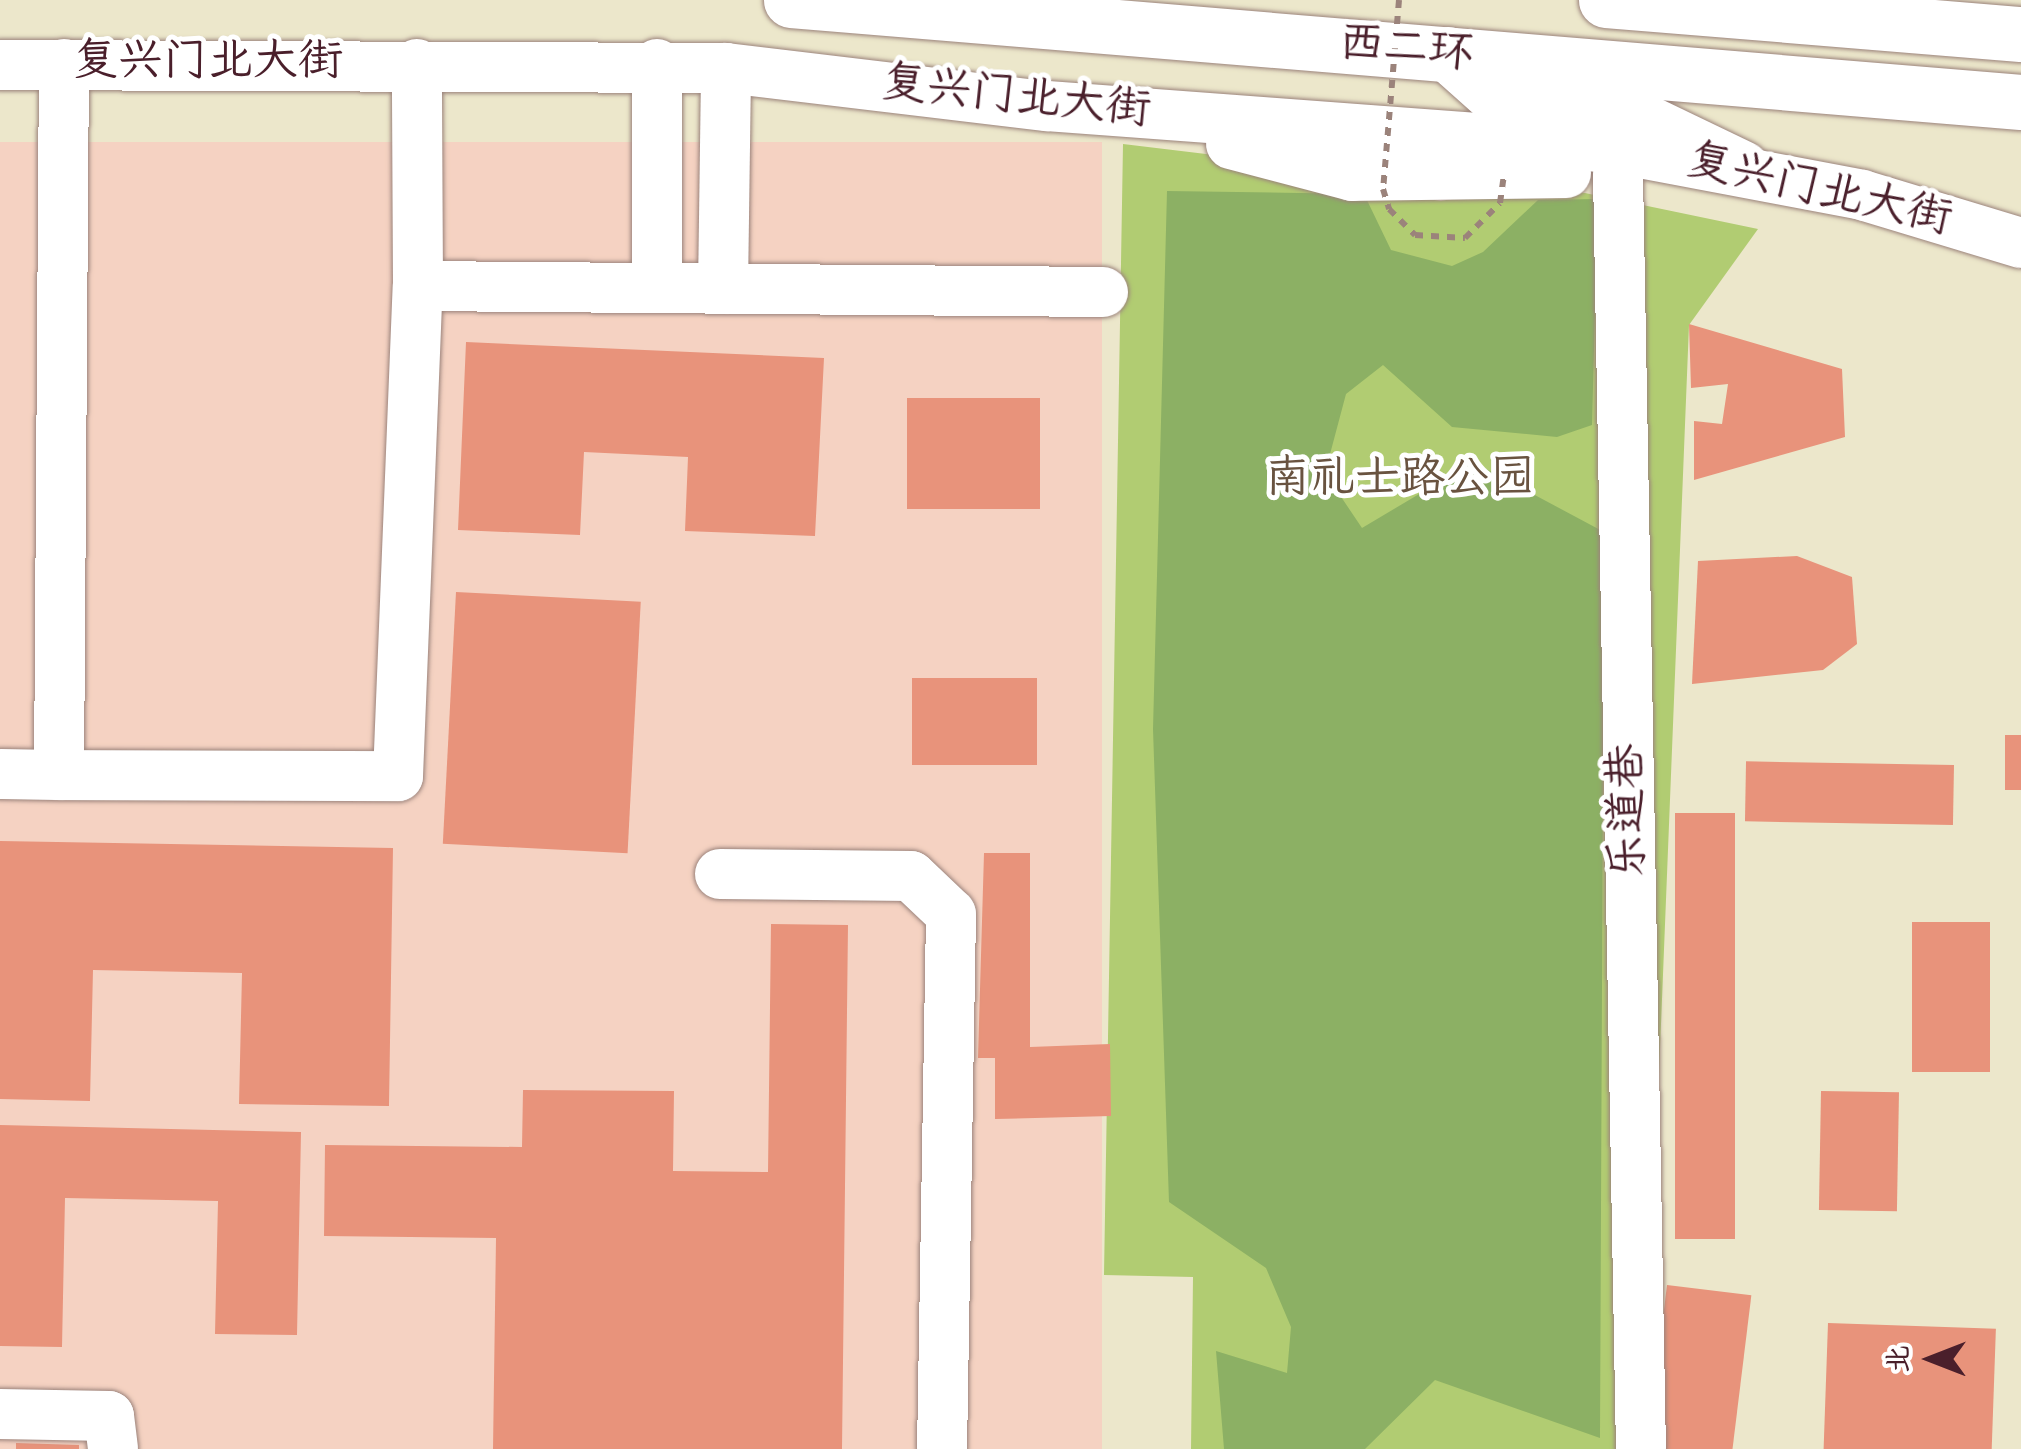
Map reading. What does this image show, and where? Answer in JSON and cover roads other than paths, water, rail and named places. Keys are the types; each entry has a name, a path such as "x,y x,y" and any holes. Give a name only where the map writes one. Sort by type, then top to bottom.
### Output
{"highway":[{"name":"西二环","path":"791,0 2021,102"},
{"path":"1606,0 2021,34"},
{"path":"1448,54 1504,102 1646,122 1742,168"}],"street":[{"path":"58,775 64,64"},
{"path":"0,774 398,776 418,286 417,64"},
{"name":"复兴门北大街","path":"0,65 657,64 726,68 1047,106 1614,148 1742,168 2021,243"},
{"path":"657,64 657,288"},
{"path":"723,289 726,68"},
{"path":"1047,106 1112,133 1258,147 1352,176 1618,174 1742,168"},
{"name":"乐道巷","path":"1618,174 1642,1449"},
{"path":"418,286 1102,292"},
{"path":"720,874 911,876 951,914 942,1449"},
{"path":"0,1414 109,1416 113,1449"}],"park label":[{"name":"南礼士路公园","path":"1400,481"}]}
